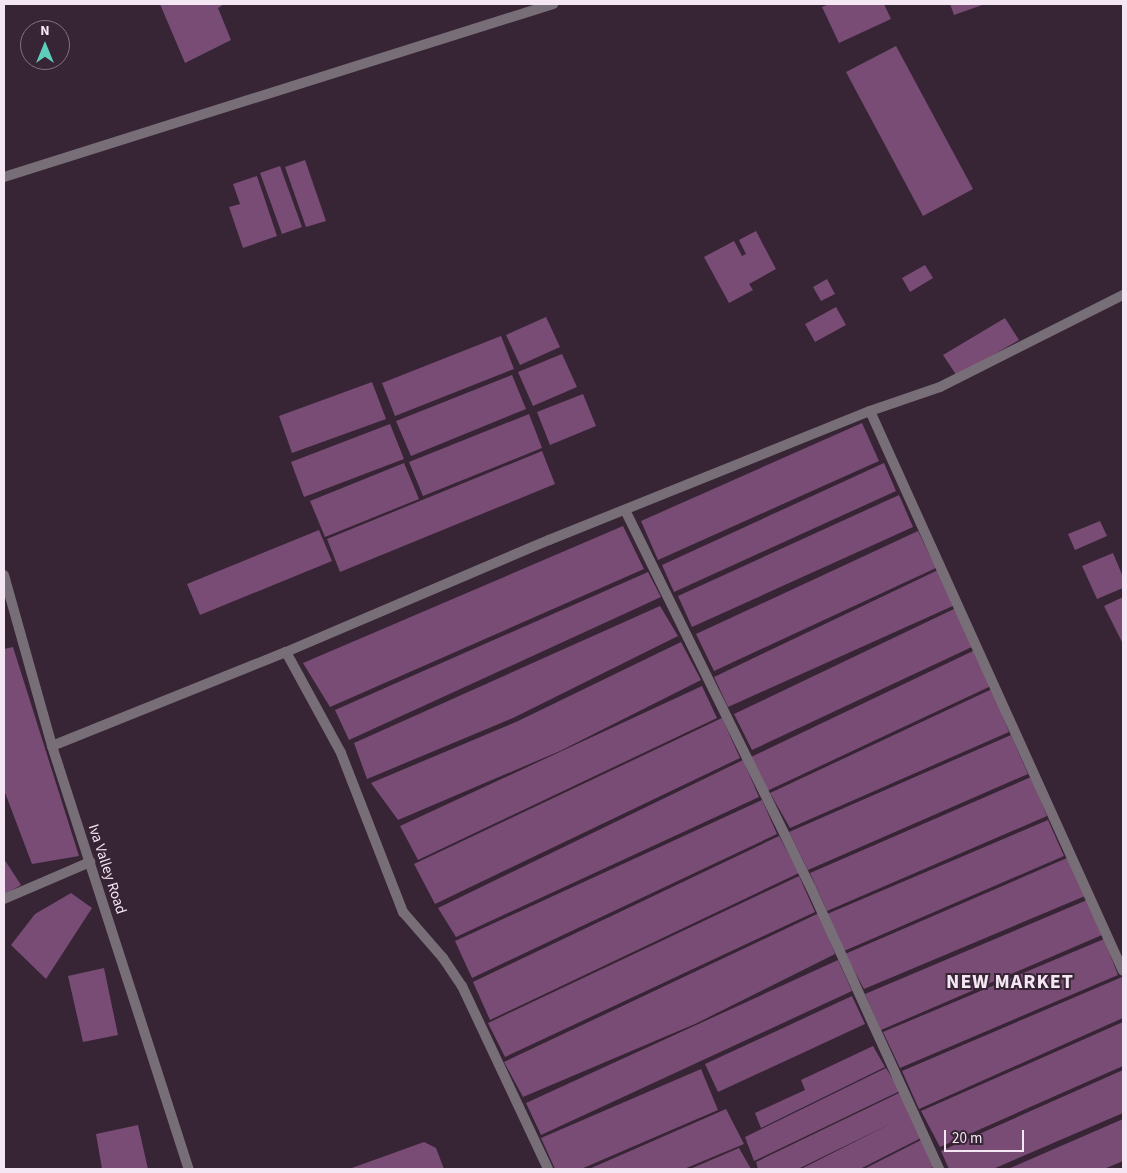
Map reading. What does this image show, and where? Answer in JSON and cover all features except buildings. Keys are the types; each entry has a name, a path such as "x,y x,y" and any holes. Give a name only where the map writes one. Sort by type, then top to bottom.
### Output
{"street":[{"path":"4,177 553,4"},
{"path":"52,746 286,652 625,510 870,411 940,387 1123,294"},
{"path":"870,411 1123,971"},
{"path":"625,510 811,888 938,1169"},
{"name":"Iva Valley Road","path":"4,575 8,603 52,746 189,1169"},
{"path":"286,652 341,753 403,912 443,958 462,986 548,1169"},
{"path":"4,899 90,862"}],"district":[{"name":"NEW MARKET","path":"1010,982"}]}
